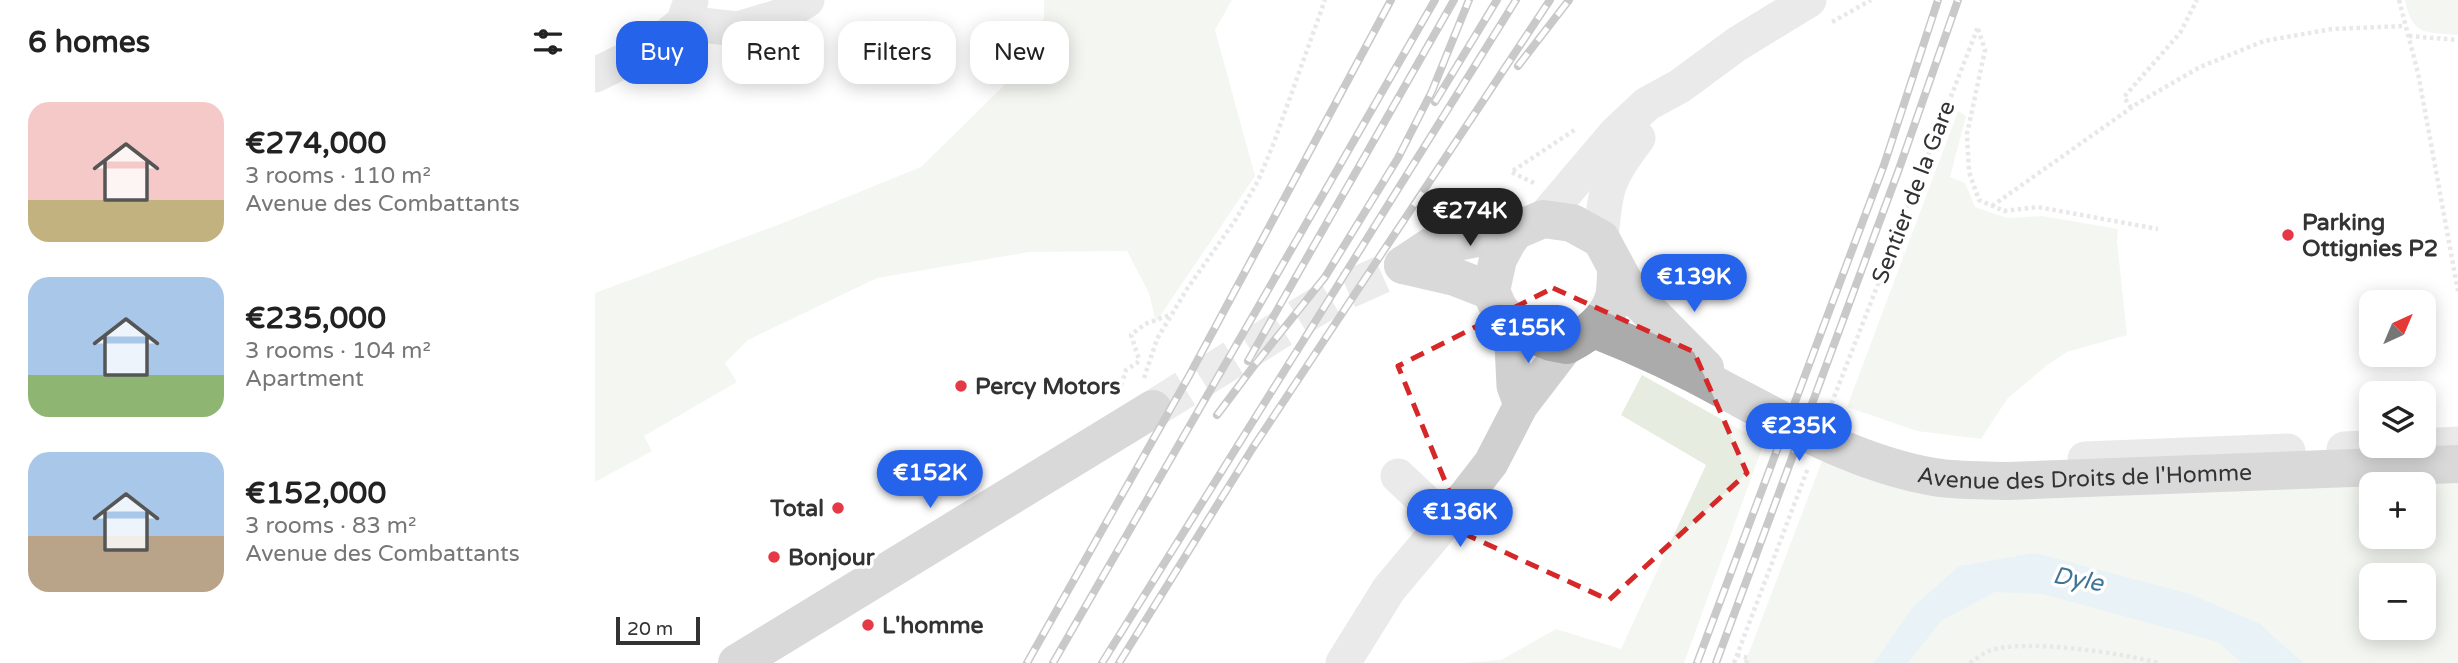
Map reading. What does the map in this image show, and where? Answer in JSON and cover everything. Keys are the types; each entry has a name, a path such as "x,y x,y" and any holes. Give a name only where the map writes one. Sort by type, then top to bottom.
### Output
{"main road":[{"path":"1491,291 1455,277 1403,265 1430,247 1529,225 1572,223 1609,254 1614,296 1580,337 1551,342 1511,325 1491,291 1498,259 1529,225"},
{"name":"Avenue des Droits de l'Homme","path":"1609,254 1629,291 1729,392"},
{"name":"Avenue des Droits de l'Homme","path":"1580,337 1644,349 1774,418 1849,452 1933,477 2008,481 2458,464"},
{"path":"737,663 1136,418"}],"street":[{"path":"595,75 654,46 687,12 738,29 781,16 807,0"},
{"path":"1529,225 1647,104 1680,86 1737,44 1809,0"},
{"path":"1609,254 1605,193 1612,175 1680,86"},
{"path":"1511,325 1514,386 1521,405"},
{"path":"1343,663 1389,589 1491,463 1521,405 1580,337"},
{"path":"2436,445 2458,444"},
{"path":"1933,477 2010,462 2359,448"},
{"path":"1398,477 1446,521"}],"path":[{"path":"1136,418 1157,339 1236,219 1258,180 1325,0"},
{"path":"2131,108 2124,97 2180,33 2197,0"},
{"path":"2399,0 2423,98 2458,291"},
{"path":"1992,206 2131,108 2200,67 2264,41 2332,29 2404,26"},
{"name":"Sentier de la Gare","path":"1849,357 1978,27 1985,50 1967,134 1969,172 1979,200 1992,206"},
{"path":"2409,36 2458,40"},
{"path":"1992,206 2004,211 2038,207 2158,229"},
{"path":"1136,418 1119,392 1126,370 1139,359 1131,335 1145,324 1172,314"},
{"path":"1734,663 1806,472"},
{"path":"1970,663 1990,650 2019,647 2064,648 2133,656 2158,663"},
{"path":"1737,655 1748,658 1746,663"}],"highlighted area":[{"path":"1553,288 1694,352 1747,473 1609,600 1467,535 1398,366"}],"shaded area":[{"path":"1044,0 1232,0 1215,30 1255,176 1156,322 1149,293 1127,251 1029,252 877,278 748,340 725,363 737,382 644,436 652,451 595,482 595,293 783,223 921,167 1005,84 1069,84 1069,21 1043,21"},
{"path":"2405,0 2458,0 2458,35 2422,30 2412,20"},
{"path":"1958,111 1966,116 1950,177 1965,183 1975,207 2007,218 2042,216 2118,229 2127,335 2067,352 2046,366 2007,399 1981,439 1917,431 1847,407"},
{"path":"1642,375 1764,443 1684,663 1463,663 1501,660 1556,629 1621,649 1706,465 1621,415"},
{"path":"1822,461 1902,489 2359,479 2359,549 2436,549 2436,477 2458,477 2458,663 1745,663"}],"water":[{"name":"Dyle","path":"2035,553 2190,594 2260,624 2303,663 2242,663 2218,642 2043,594 1995,592 1941,621 1908,663 1874,663 1913,607 1959,566"}],"tunnel":[{"path":"1153,409 1334,296 1403,265"}],"railway":[{"path":"1027,663 1189,376 1391,0"},
{"path":"1053,663 1435,0"},
{"path":"1248,361 1454,0"},
{"path":"1217,415 1325,277 1398,158 1432,91 1469,0"},
{"path":"1435,102 1497,0"},
{"path":"1102,663 1516,0"},
{"path":"1119,663 1252,449 1550,0"},
{"path":"1518,66 1569,0"},
{"path":"1697,663 1884,165 1938,0"},
{"path":"1716,663 1899,169 1958,0"}],"place":[{"name":"Parking Ottignies P2","path":"2288,235"},
{"name":"Percy Motors","path":"961,386"},
{"name":"Total","path":"838,508"},
{"name":"Bonjour","path":"774,557"},
{"name":"L'homme","path":"868,625"}]}
